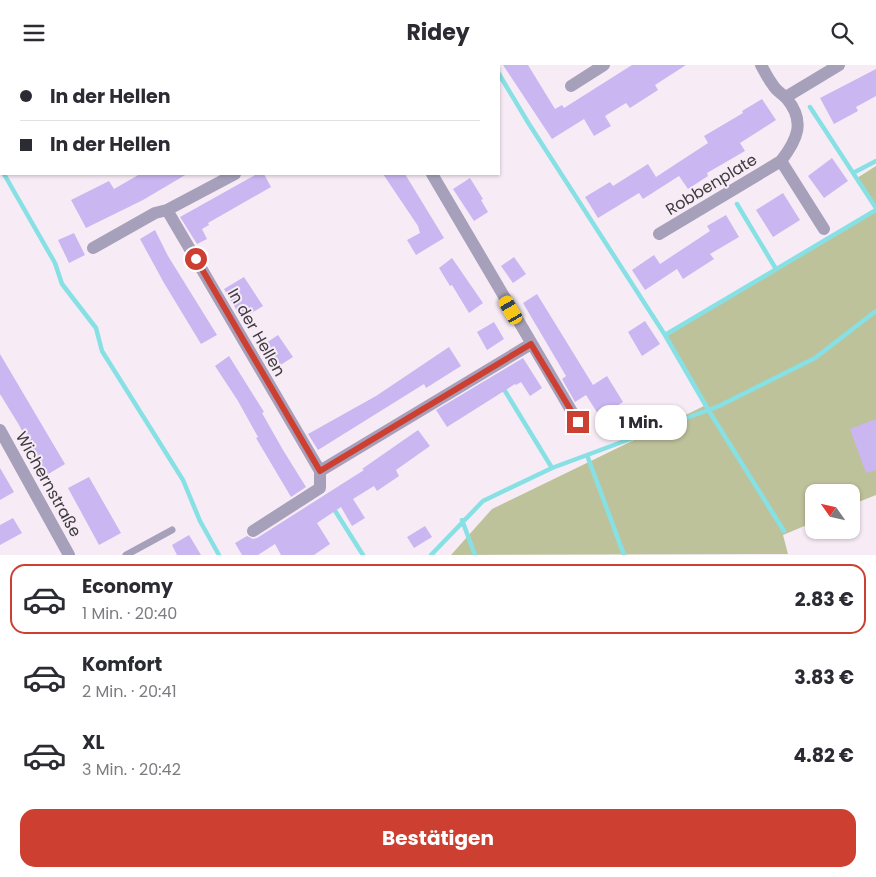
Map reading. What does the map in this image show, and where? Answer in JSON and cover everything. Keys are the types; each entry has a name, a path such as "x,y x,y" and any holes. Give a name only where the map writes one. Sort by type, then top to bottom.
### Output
{"street":[{"path":"571,86 604,65"},
{"path":"761,65 773,87 786,97 795,111 799,125 792,147 781,161 824,229"},
{"path":"786,97 839,65"},
{"name":"Robbenplate","path":"659,234 781,161"},
{"path":"93,247 155,213 167,210 233,175"},
{"path":"433,175 578,422"},
{"name":"In der Hellen","path":"167,210 320,471"},
{"path":"253,531 320,489 320,471 531,344"},
{"name":"Wichernstraße","path":"0,430 69,555"}],"lane":[{"path":"126,555 172,530"}],"green space":[{"path":"876,166 876,208 857,178"},
{"path":"876,210 876,495 860,501 860,484 805,484 805,526 783,535 788,554 451,555 492,509 704,406 665,335"}],"building":[{"path":"503,65 528,65 555,109 562,105 564,108 632,65 686,65 655,85 658,90 630,108 626,103 605,116 611,126 594,136 584,119 552,139"},
{"path":"876,69 876,96 856,107 858,111 834,124 820,98"},
{"path":"762,99 776,120 740,143 745,151 707,173 708,176 688,189 679,176 643,199 639,193 598,218 585,197 610,182 613,186 648,164 656,177 708,143 704,136 743,113 742,111"},
{"path":"832,158 848,181 824,198 808,176"},
{"path":"138,175 185,175 143,200 86,228 71,200 109,181 114,189"},
{"path":"255,175 265,175 271,187 208,223 209,225 202,229 207,239 197,244 180,217"},
{"path":"384,175 406,175 444,238 416,255 407,240 420,233 418,226"},
{"path":"470,178 483,199 481,200 488,212 474,221 453,189"},
{"path":"783,193 800,220 773,237 756,210"},
{"path":"726,215 739,237 710,254 714,259 683,279 677,269 645,290 632,270 654,255 660,264 710,231 707,226"},
{"path":"155,230 168,256 217,335 201,344 140,239"},
{"path":"74,233 85,255 69,263 58,240"},
{"path":"514,257 526,274 513,283 501,266"},
{"path":"452,258 483,303 469,313 439,268"},
{"path":"244,277 263,306 242,319 224,289"},
{"path":"537,294 593,385 607,376 623,402 600,417 586,395 575,402 562,379 566,376 523,303"},
{"path":"645,321 660,344 642,356 628,332"},
{"path":"494,322 504,339 487,350 477,332"},
{"path":"278,335 293,357 274,369 260,347"},
{"path":"449,347 461,366 426,388 424,384 318,450 308,434 376,396"},
{"path":"0,354 65,464 45,476 19,425 0,394"},
{"path":"229,356 264,412 262,413 306,487 291,497 256,438 258,437 238,401 215,366"},
{"path":"523,358 542,388 530,396 521,382 515,384 447,427 436,410"},
{"path":"876,419 876,470 866,473 850,429"},
{"path":"418,430 430,446 396,470 399,476 377,491 374,486 353,499 365,518 352,526 341,507 317,523 330,544 314,555 281,555 275,544 258,555 242,555 235,543 247,536 253,539 257,538 364,470 362,469"},
{"path":"0,468 14,492 0,500"},
{"path":"89,477 121,533 99,545 68,488"},
{"path":"13,518 22,533 0,545 0,525"},
{"path":"425,526 432,537 414,548 407,537"},
{"path":"189,535 201,555 177,555 172,545"}],"waterway":[{"path":"500,76 665,335 709,411 784,531"},
{"path":"810,107 876,208"},
{"path":"855,172 876,161"},
{"path":"5,175 55,263 62,284 96,328 102,351 183,480 200,521 219,555"},
{"path":"737,204 776,269"},
{"path":"665,335 876,210"},
{"path":"431,555 483,501 552,468 719,406 815,358 876,311"},
{"path":"502,386 552,468"},
{"path":"587,455 624,555"},
{"path":"332,506 363,555"},
{"path":"462,520 475,555"}],"route":[{"path":"196,259 320,471 531,344 578,422"}]}
